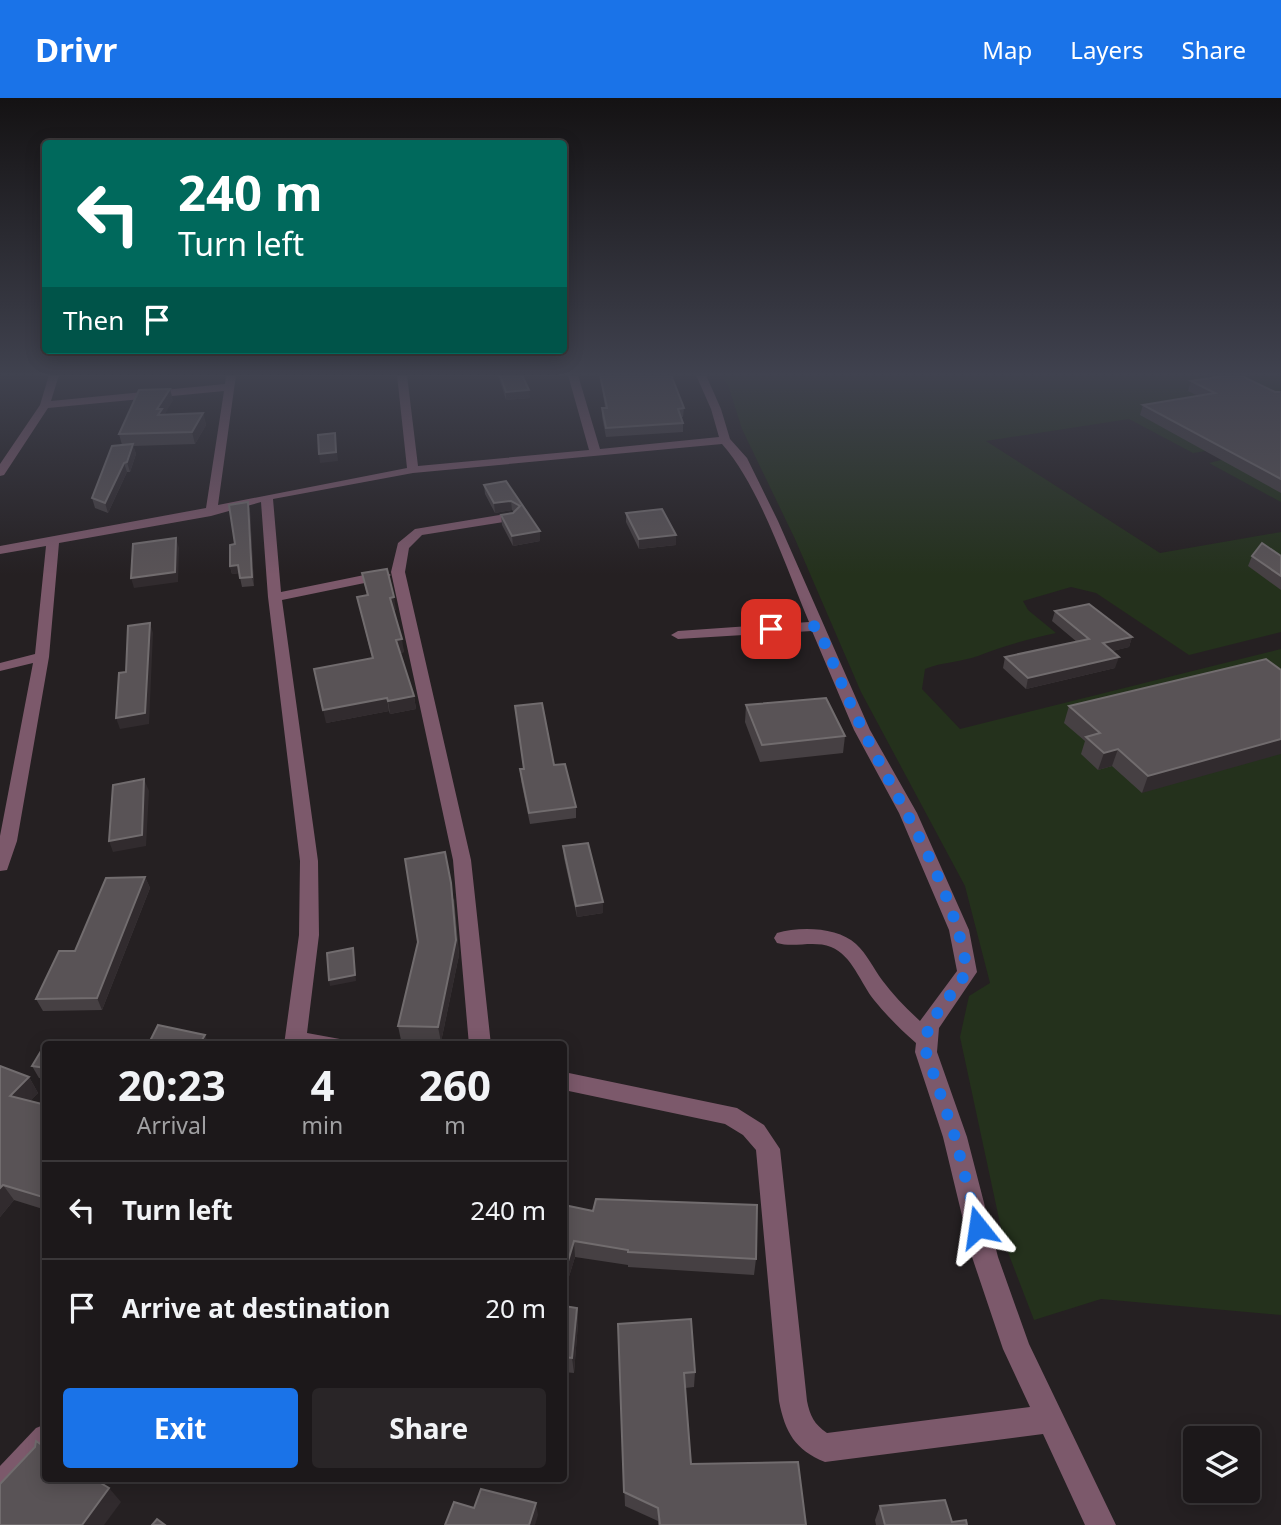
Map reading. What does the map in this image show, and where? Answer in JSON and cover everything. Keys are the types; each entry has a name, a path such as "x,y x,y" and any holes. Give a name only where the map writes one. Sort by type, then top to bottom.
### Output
{"street":[{"path":"0,473 21,442"},
{"path":"211,512 221,442"},
{"path":"410,442 413,470"},
{"path":"592,442 595,451"},
{"path":"0,550 211,512 267,498 413,470 706,442"},
{"path":"726,442 741,458 772,521 862,730 908,813 959,930 967,972 928,1026 926,1052 955,1137 985,1257 1017,1349 1101,1525"},
{"path":"267,498 275,597 309,861 309,935 296,1041"},
{"path":"480,1041 462,860 398,572 401,549 409,537 419,532 512,517"},
{"path":"0,865 8,841 42,657 53,542"},
{"path":"275,597 398,572"},
{"path":"678,635 817,626"},
{"path":"0,667 42,657"},
{"path":"784,937 828,938 846,946 855,953 874,984 907,1024 927,1040"},
{"path":"567,1082 729,1115 748,1124 758,1134 768,1149 793,1401 797,1421 807,1438 825,1448 1050,1419"},
{"path":"0,1488 42,1442"}],"green space":[{"path":"748,442 987,442 1160,553 1281,532 1281,632 1189,655 1096,593 1071,587 1023,601 1028,610 1056,633 925,669 922,689 960,729 1281,649 1281,1315 1101,1299 1034,1320 1004,1242 960,1037 969,996 990,983 965,886 861,692 795,539"},
{"path":"1172,442 1235,442 1238,446 1193,453"},
{"path":"1250,453 1281,469 1281,502 1209,463"}],"building":[{"path":"318,442 335,442 336,452 319,454"},
{"path":"1211,442 1281,442 1281,479"},
{"path":"133,444 127,462 124,463 105,503 92,498 112,446"},
{"path":"506,481 540,531 512,536 501,515 513,513 520,506 511,501 494,503 484,485"},
{"path":"248,502 252,577 240,578 238,565 230,566 230,545 235,544 229,505"},
{"path":"662,509 676,535 639,539 626,513"},
{"path":"176,538 175,572 131,578 133,544"},
{"path":"1262,543 1281,556 1281,576 1252,556"},
{"path":"387,569 394,597 390,598 402,639 396,640 414,696 388,701 387,698 323,710 314,669 373,658 357,597 368,595 362,573"},
{"path":"1089,604 1132,637 1103,643 1119,657 1028,678 1005,657 1089,639 1055,611"},
{"path":"150,623 145,713 116,718 119,673 126,672 128,626"},
{"path":"1266,659 1281,670 1281,739 1148,776 1118,749 1104,753 1086,737 1100,733 1069,706"},
{"path":"826,698 845,736 762,745 746,705"},
{"path":"542,703 554,765 565,764 576,807 529,813 520,769 524,769 515,706"},
{"path":"144,779 142,835 109,841 113,785"},
{"path":"588,843 603,902 576,906 563,846"},
{"path":"445,852 451,883 456,940 438,1027 398,1026 418,942 405,859"},
{"path":"145,877 97,998 36,999 59,951 75,951 106,878"},
{"path":"353,948 355,975 329,980 327,953"},
{"path":"158,1025 205,1035 201,1041 150,1041"},
{"path":"42,1049 42,1067 32,1066"},
{"path":"0,1066 29,1077 10,1096 42,1104 42,1197 3,1185 0,1188"},
{"path":"596,1199 757,1205 756,1259 628,1252 574,1241 567,1265 567,1206 593,1211"},
{"path":"567,1306 577,1308 572,1358 567,1357"},
{"path":"691,1319 695,1372 684,1373 691,1464 798,1462 806,1525 660,1525 658,1508 624,1492 618,1324"},
{"path":"36,1441 42,1445 42,1482 99,1482 109,1488 82,1525 0,1525 0,1484 35,1447"},
{"path":"481,1489 536,1503 529,1525 445,1525 454,1502 474,1508"},
{"path":"945,1500 952,1522 966,1520 967,1525 885,1525 880,1506"},
{"path":"157,1519 165,1525 152,1525"}],"route":[{"path":"771,629 817,626 862,730 908,813 959,930 967,972 928,1026 926,1052 955,1137 978,1227"}]}
